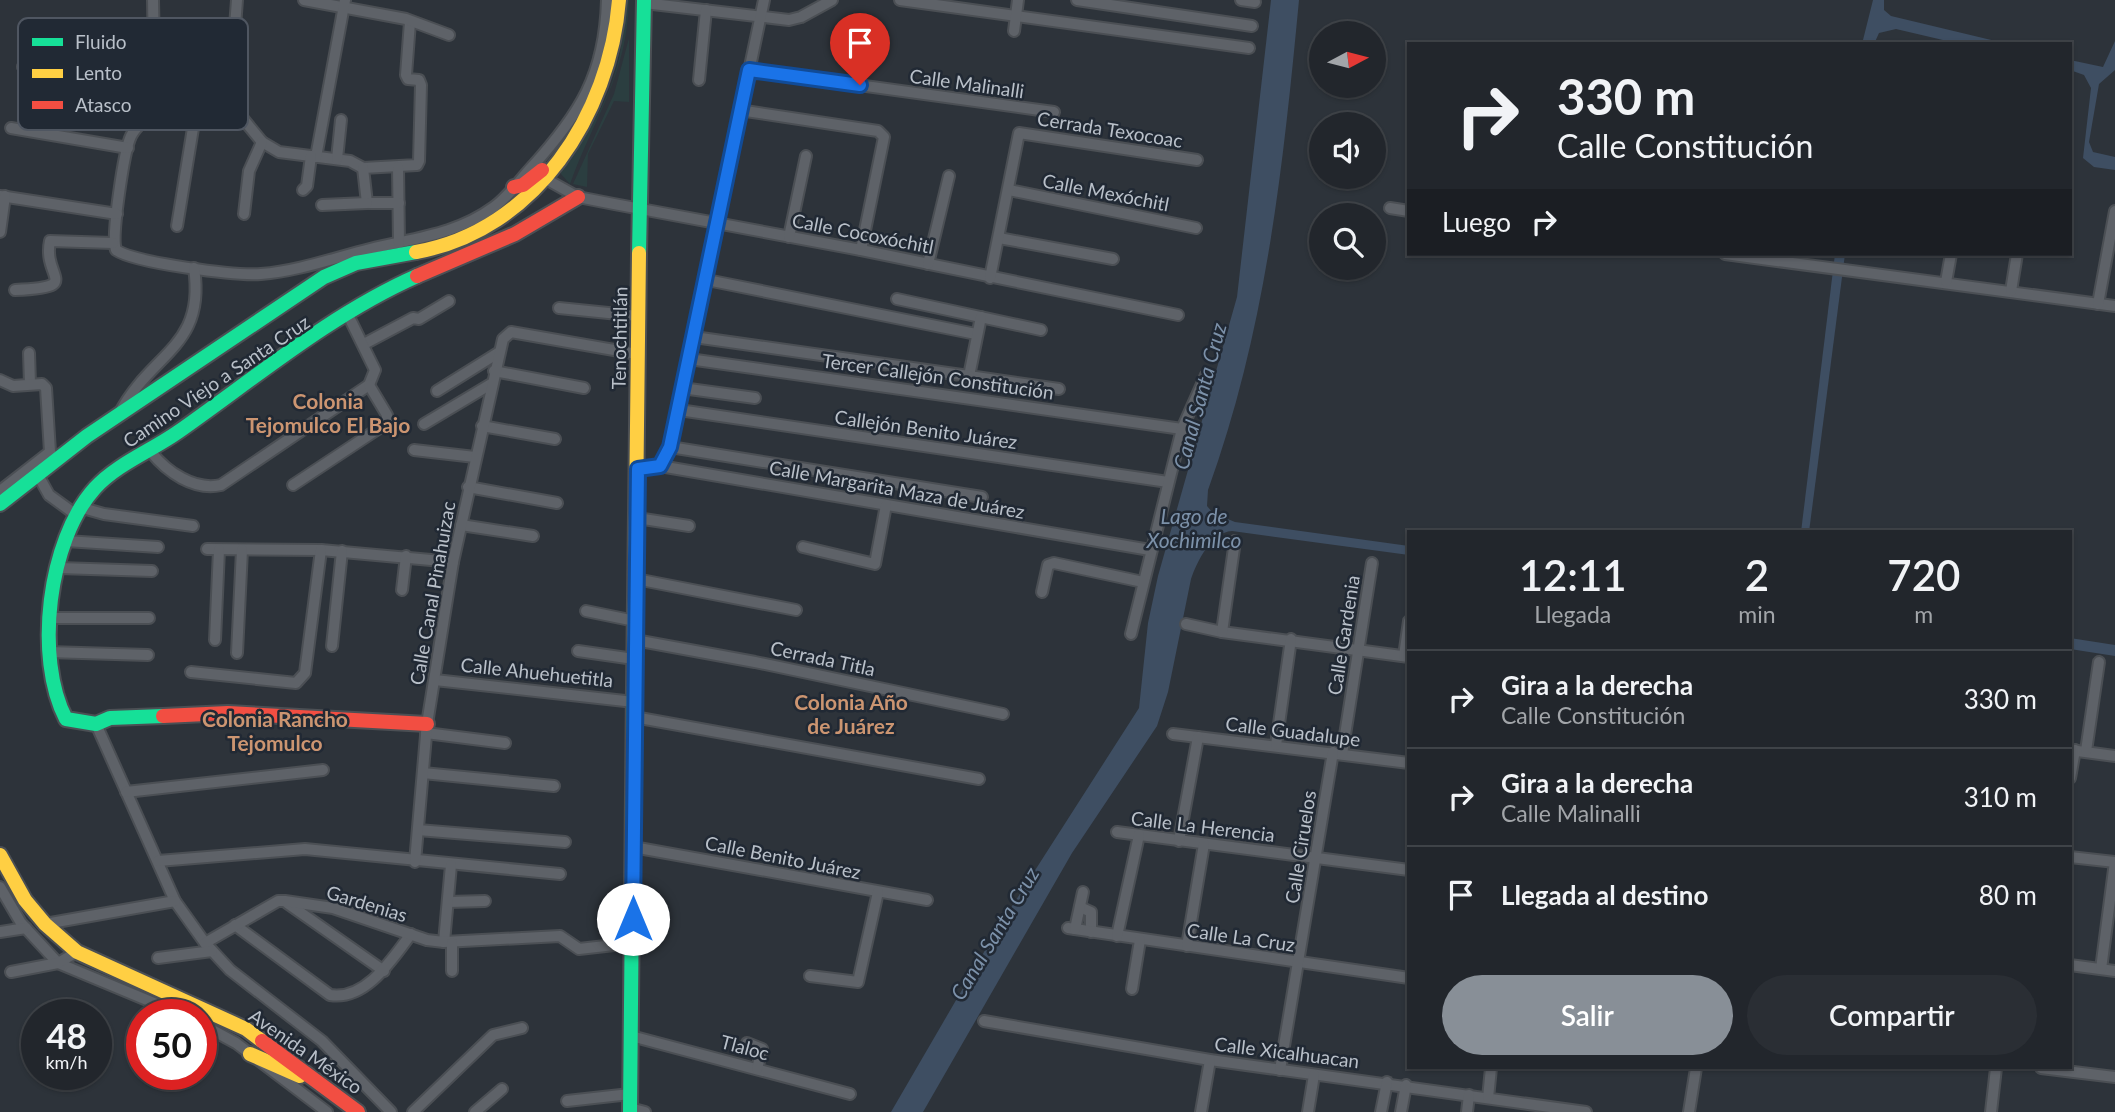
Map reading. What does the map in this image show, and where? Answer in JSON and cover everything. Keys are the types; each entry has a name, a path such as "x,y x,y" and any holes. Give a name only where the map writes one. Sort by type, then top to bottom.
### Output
{"main road":[{"path":"2,498 38,475 53,457 118,417 327,275 364,261 455,242 483,228 544,178 592,110 605,82 617,41 619,0"},
{"name":"Tenochtitlán","path":"630,1105 637,354 644,1"},
{"path":"514,187 523,185 553,165"},
{"name":"Camino Viejo a Santa Cruz","path":"96,724 66,719 58,709 52,692 48,652 59,568 77,510 111,475 151,452 251,379 391,288 522,231 562,204 578,197"},
{"path":"96,724 110,718 228,713 427,729"},
{"name":"Avenida México","path":"0,855 13,882 45,924 77,952 246,1029 354,1110"},
{"path":"250,1054 298,1076 311,1079"}],"street":[{"path":"153,0 153,18"},
{"path":"237,0 238,18"},
{"path":"304,0 344,4 449,35"},
{"path":"15,290 48,289 53,285 56,280 48,248 50,242 114,246 194,268 258,274 442,234 472,222 497,204 514,187 574,115 594,79 606,35 607,0"},
{"path":"660,466 670,447 679,410 739,110 764,0"},
{"path":"644,1 796,20 832,0"},
{"path":"900,0 1249,48"},
{"path":"1014,31 1018,0"},
{"path":"1077,0 1252,26"},
{"path":"1241,0 1255,2"},
{"path":"303,190 307,186 314,156 344,4"},
{"path":"699,80 706,10"},
{"path":"248,125 262,142 279,152 350,161 363,169 417,165 421,85 419,80 408,79 406,75 410,22"},
{"name":"Calle Malinalli","path":"749,70 1054,112"},
{"path":"739,110 878,131 884,137 861,250"},
{"path":"337,159 341,120"},
{"path":"10,128 18,129"},
{"path":"22,130 128,148"},
{"path":"114,246 128,148 135,130"},
{"path":"177,226 193,130"},
{"name":"Cerrada Texocoac","path":"1009,190 1019,132 1197,160"},
{"path":"244,214 249,171 262,142"},
{"path":"789,237 806,156"},
{"path":"398,167 399,243"},
{"path":"363,169 367,203"},
{"path":"928,264 949,176"},
{"name":"Calle Cocoxóchitl","path":"544,178 578,197 861,250 1178,315"},
{"path":"990,278 1009,190"},
{"name":"Calle Mexóchitl","path":"1009,190 1196,228"},
{"path":"0,232 3,196 117,214"},
{"path":"322,205 400,203"},
{"path":"1390,208 1407,211"},
{"path":"2098,304 2115,211"},
{"path":"999,238 1113,259"},
{"path":"1741,256 2115,306"},
{"path":"1946,282 1951,256"},
{"path":"2011,291 2017,256"},
{"path":"118,417 133,391 189,327 197,302 194,268"},
{"path":"707,280 976,334"},
{"path":"897,299 1041,330"},
{"path":"364,344 412,318 419,319 449,300"},
{"path":"559,308 638,316"},
{"path":"151,452 188,482 212,487 221,485 369,385 375,370 348,315"},
{"path":"969,376 981,317"},
{"name":"Calle Canal Pinahuizac","path":"415,862 427,729 453,562 498,353 505,334 511,332 637,354"},
{"path":"694,337 1059,389"},
{"path":"29,353 30,384"},
{"path":"437,391 498,353"},
{"name":"Tercer Callejón Constitución","path":"689,359 1182,429"},
{"path":"494,371 584,388"},
{"path":"1131,634 1182,429 1206,375"},
{"path":"0,380 13,386 42,384 46,388 53,457 2,498"},
{"path":"424,425 491,384"},
{"path":"293,485 387,423 387,415 369,385"},
{"path":"682,388 755,398"},
{"name":"Callejón Benito Juárez","path":"679,410 1168,482"},
{"path":"482,426 555,439"},
{"path":"670,447 982,497"},
{"path":"414,450 475,457"},
{"name":"Calle Margarita Maza de Juárez","path":"638,469 660,466 1150,550"},
{"path":"38,475 49,495 77,510 193,526"},
{"path":"468,487 556,503"},
{"path":"803,547 875,564 886,505"},
{"path":"637,519 689,526"},
{"path":"460,526 533,536"},
{"path":"66,541 158,547"},
{"path":"1223,632 1235,541"},
{"path":"207,550 342,551 453,562"},
{"path":"215,639 219,550"},
{"path":"237,653 242,550"},
{"path":"191,672 296,683 301,680 305,673 321,550"},
{"path":"332,646 342,551"},
{"path":"402,590 406,556"},
{"path":"1042,592 1048,565 1054,563 1143,582"},
{"name":"Calle Gardenia","path":"1337,753 1359,649 1372,563"},
{"path":"59,568 152,571"},
{"path":"636,579 796,610"},
{"path":"586,611 635,621"},
{"path":"51,618 149,618"},
{"path":"1186,624 1223,632 1406,656"},
{"path":"1276,746 1291,639"},
{"name":"Cerrada Titla","path":"635,640 781,667 1003,714"},
{"path":"578,651 634,659"},
{"path":"48,652 148,655"},
{"path":"2072,770 2099,662"},
{"name":"Calle Ahuehuetitla","path":"435,680 634,709 979,779"},
{"path":"96,724 176,901 208,947 230,970 322,1041 391,1112"},
{"path":"427,729 505,743"},
{"name":"Calle Guadalupe","path":"1173,734 1407,763"},
{"path":"1180,841 1198,737"},
{"path":"2077,750 2115,755"},
{"name":"Calle Ciruelos","path":"1280,1070 1337,753"},
{"path":"127,792 323,770"},
{"path":"423,773 554,786"},
{"path":"418,830 565,842"},
{"name":"Calle La Herencia","path":"1117,832 1407,870"},
{"path":"1117,936 1139,835"},
{"path":"1188,946 1204,844"},
{"name":"Calle Benito Juárez","path":"633,847 928,900"},
{"path":"158,861 305,849 415,862 560,874"},
{"path":"2072,858 2115,862 2101,969"},
{"path":"451,865 448,943 452,971"},
{"path":"0,887 26,928 58,963 145,999"},
{"path":"1083,891 1080,907 1091,912 1091,932"},
{"path":"810,976 858,982 878,892"},
{"path":"45,924 176,901"},
{"path":"158,958 208,947 236,925 278,901 285,901 384,971"},
{"name":"Gardenias","path":"285,901 333,908 411,934 448,943 560,936 579,949 632,943"},
{"path":"448,902 485,901"},
{"name":"Calle La Cruz","path":"1080,907 1072,928 1407,978"},
{"path":"236,925 331,995 347,995 384,971 411,934"},
{"path":"0,932 26,928"},
{"path":"1132,989 1140,940"},
{"path":"11,972 58,963 77,952"},
{"path":"2072,965 2115,971"},
{"name":"Calle Xicalhuacan","path":"984,1021 1210,1060 1387,1082 1586,1112"},
{"path":"413,1112 493,1035 522,1028"},
{"path":"217,1034 250,1054 327,1112"},
{"name":"Tlaloc","path":"631,1036 850,1094"},
{"path":"747,1043 762,1049 757,1069"},
{"path":"1201,1112 1210,1060"},
{"path":"1488,1098 1491,1069"},
{"path":"1689,1112 1696,1069"},
{"path":"1991,1112 1996,1069"},
{"path":"2051,1069 2115,1077"},
{"path":"1308,1112 1314,1075"},
{"path":"1381,1112 1387,1082"},
{"path":"1401,1112 1406,1085"},
{"path":"474,1112 502,1089"},
{"path":"1467,1112 1469,1095"},
{"path":"567,1101 630,1105 645,1112"}],"shaded area":[{"path":"624,0 629,0 627,27 616,74 570,184 561,174 561,168 592,124 613,80 621,49"},
{"path":"629,38 629,102 614,101 588,154 587,187 573,184 614,94"}],"water":[{"name":"Lago de Xochimilco","path":"1271,0 1299,0 1278,187 1258,309 1228,430 1208,490 1207,506 1213,513 1235,522 1407,546 1407,555 1232,531 1211,542 1191,579 1168,692 1157,726 1072,853 923,1112 891,1112 998,928 1139,708 1148,623 1158,576 1237,297"},
{"path":"1873,0 1884,0 1884,10 1891,16 2000,42 1951,42 1896,29 1879,33 1875,42 1862,42"},
{"path":"2115,41 2115,70 2099,84 2089,142 2093,152 2115,157 2115,170 2094,167 2083,158 2091,88 2084,75 2072,71 2072,60 2103,67"},
{"path":"1835,256 1845,256 1809,530 1801,530"},
{"path":"2072,638 2115,645 2115,656 2072,649"}],"traffic: fast":[{"path":"639,253 644,0"},
{"path":"0,504 87,436 324,277 356,263 416,252"},
{"path":"163,716 110,718 96,724 66,719 56,694 50,664 51,600 66,537 79,510 95,488 113,472 178,432 324,328 385,291 417,276"},
{"path":"630,1112 634,685"}],"traffic: slow":[{"path":"416,252 459,240 497,220 531,193 559,160 582,124 600,84 613,42 619,0"},
{"path":"634,685 639,253"},
{"path":"0,855 25,900 45,924 77,952 246,1029 262,1041"},
{"path":"250,1054 300,1076"}],"traffic: jam":[{"path":"514,187 523,185 542,170"},
{"path":"417,276 515,234 578,197"},
{"path":"163,716 228,713 427,724"},
{"path":"262,1041 358,1112"}],"district":[{"name":"Colonia Tejomulco El Bajo","path":"328,412"},
{"name":"Colonia Año de Juárez","path":"851,713"},
{"name":"Colonia Rancho Tejomulco","path":"275,730"}],"route":[{"path":"633,919 638,469 660,466 670,447 749,70 860,85"}],"water label":[{"name":"Canal Santa Cruz","path":"1199,396"},
{"name":"Canal Santa Cruz","path":"994,933"}]}
